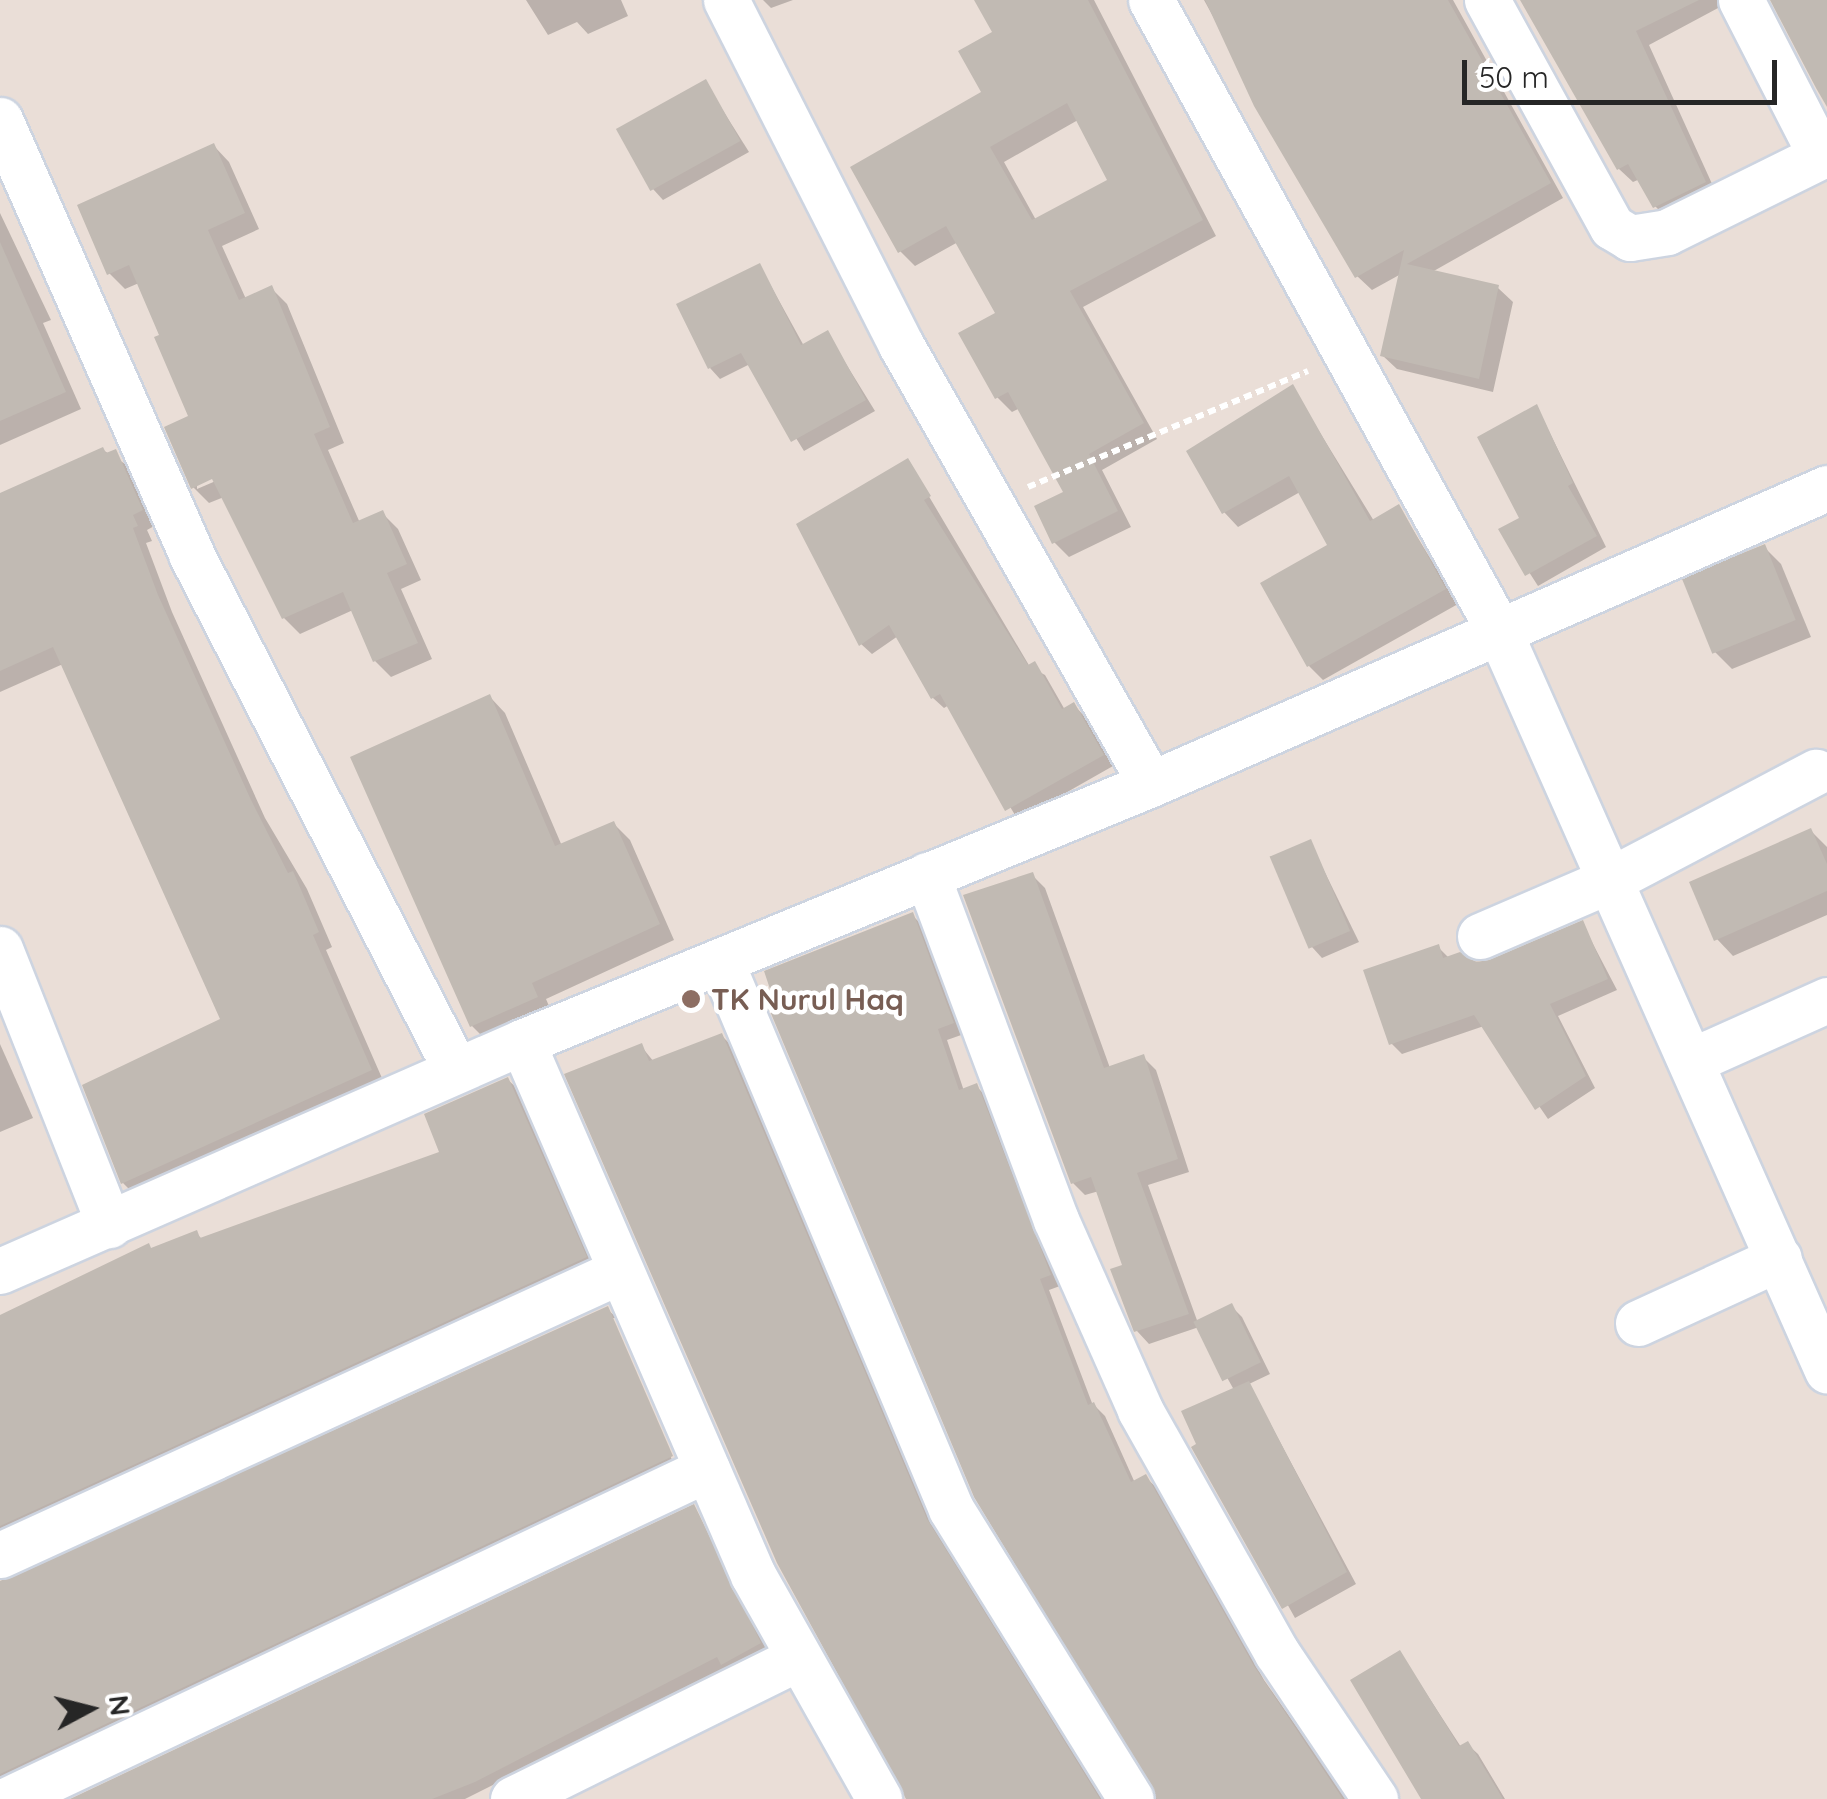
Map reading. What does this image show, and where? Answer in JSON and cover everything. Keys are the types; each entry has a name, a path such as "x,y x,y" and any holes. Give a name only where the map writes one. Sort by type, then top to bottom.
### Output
{"street":[{"path":"726,0 901,345 1151,784"},
{"path":"1151,0 1499,631 1608,881 1693,1060 1827,1370"},
{"path":"1487,0 1612,227 1630,238 1667,232 1824,155 1741,0"},
{"path":"0,120 191,554 456,1070"},
{"path":"0,1271 522,1042 1151,784 1827,488"},
{"path":"1480,936 1608,881 1816,772"},
{"path":"928,875 1056,1220 1140,1410 1277,1653 1375,1799"},
{"path":"0,949 108,1225"},
{"path":"721,962 951,1509 1130,1799"},
{"path":"1693,1060 1827,1000"},
{"path":"522,1042 706,1469 798,1658 879,1799"},
{"path":"1638,1323 1779,1258"},
{"path":"0,1555 620,1271"},
{"path":"9,1799 706,1469"},
{"path":"513,1799 798,1658"}],"path":[{"path":"990,503 1345,356"}],"building":[{"path":"974,0 1088,0 1203,220 1070,291 1144,423 1089,454 1118,511 1052,544 1034,506 1063,492 1008,392 995,399 958,333 995,313 946,226 898,253 850,167 981,92 958,51 992,32","holes":["1067,103 1107,180 1032,220 990,147"]},
{"path":"1205,0 1448,0 1551,183 1407,264 1499,285 1479,379 1380,356 1404,250 1355,278 1254,106"},
{"path":"1520,0 1699,0 1636,31 1706,182 1653,208 1628,164 1617,170"},
{"path":"1770,0 1827,0 1827,107 1816,88"},
{"path":"706,79 740,141 650,191 616,129"},
{"path":"214,143 245,213 208,230 239,300 272,285 330,427 314,434 353,523 383,510 407,564 387,573 418,643 373,662 343,592 282,619 212,479 191,489 164,427 188,416 154,337 159,335 129,265 107,275 77,205"},
{"path":"0,242 66,392 0,421"},
{"path":"760,263 801,345 828,330 866,400 791,442 741,353 708,369 676,304"},
{"path":"1293,384 1370,521 1399,504 1446,589 1307,667 1260,583 1327,545 1289,476 1222,514 1186,451"},
{"path":"1537,404 1573,483 1568,486 1597,536 1525,576 1498,529 1519,518 1477,437"},
{"path":"103,447 106,453 116,449 143,510 133,515 138,526 133,528 158,595 251,800 288,873 293,871 319,932 313,935 372,1070 121,1184 82,1085 220,1019 53,647 0,671 0,493"},
{"path":"908,458 931,496 924,500 1028,665 1035,661 1062,709 1074,702 1104,755 1005,811 940,694 931,699 889,625 859,646 796,524"},
{"path":"1765,544 1796,620 1712,654 1682,578"},
{"path":"490,694 555,846 614,821 660,924 532,983 538,997 470,1027 350,757"},
{"path":"1811,828 1827,864 1827,891 1714,941 1689,882"},
{"path":"1311,839 1350,931 1309,949 1270,857"},
{"path":"1033,872 1104,1068 1144,1054 1178,1159 1137,1173 1189,1314 1134,1332 1110,1269 1122,1265 1091,1177 1071,1184 963,895"},
{"path":"913,912 954,1023 938,1029 959,1090 977,1083 1051,1275 1040,1279 1088,1405 1094,1402 1131,1482 1146,1474 1254,1666 1343,1799 1157,1799 974,1497 767,1004 774,1001 764,971"},
{"path":"1583,920 1608,979 1550,1004 1586,1076 1535,1110 1474,1015 1389,1045 1363,970 1439,944 1443,958 1460,952 1476,962 1489,960"},
{"path":"722,1033 927,1519 1100,1799 906,1799 777,1563 564,1074 642,1043 649,1061"},
{"path":"508,1077 587,1257 0,1526 0,1315 149,1243 151,1248 197,1230 200,1238 439,1152 424,1114"},
{"path":"1232,1303 1261,1362 1222,1381 1193,1322"},
{"path":"608,1306 673,1456 0,1774 0,1581"},
{"path":"1249,1381 1347,1572 1282,1609 1191,1447 1196,1444 1181,1411"},
{"path":"694,1504 761,1643 721,1665 717,1657 475,1782 432,1799 70,1799"},
{"path":"1400,1650 1459,1746 1468,1741 1503,1799 1421,1799 1350,1680"}],"place":[{"name":"TK Nurul Haq","path":"691,999"}]}
